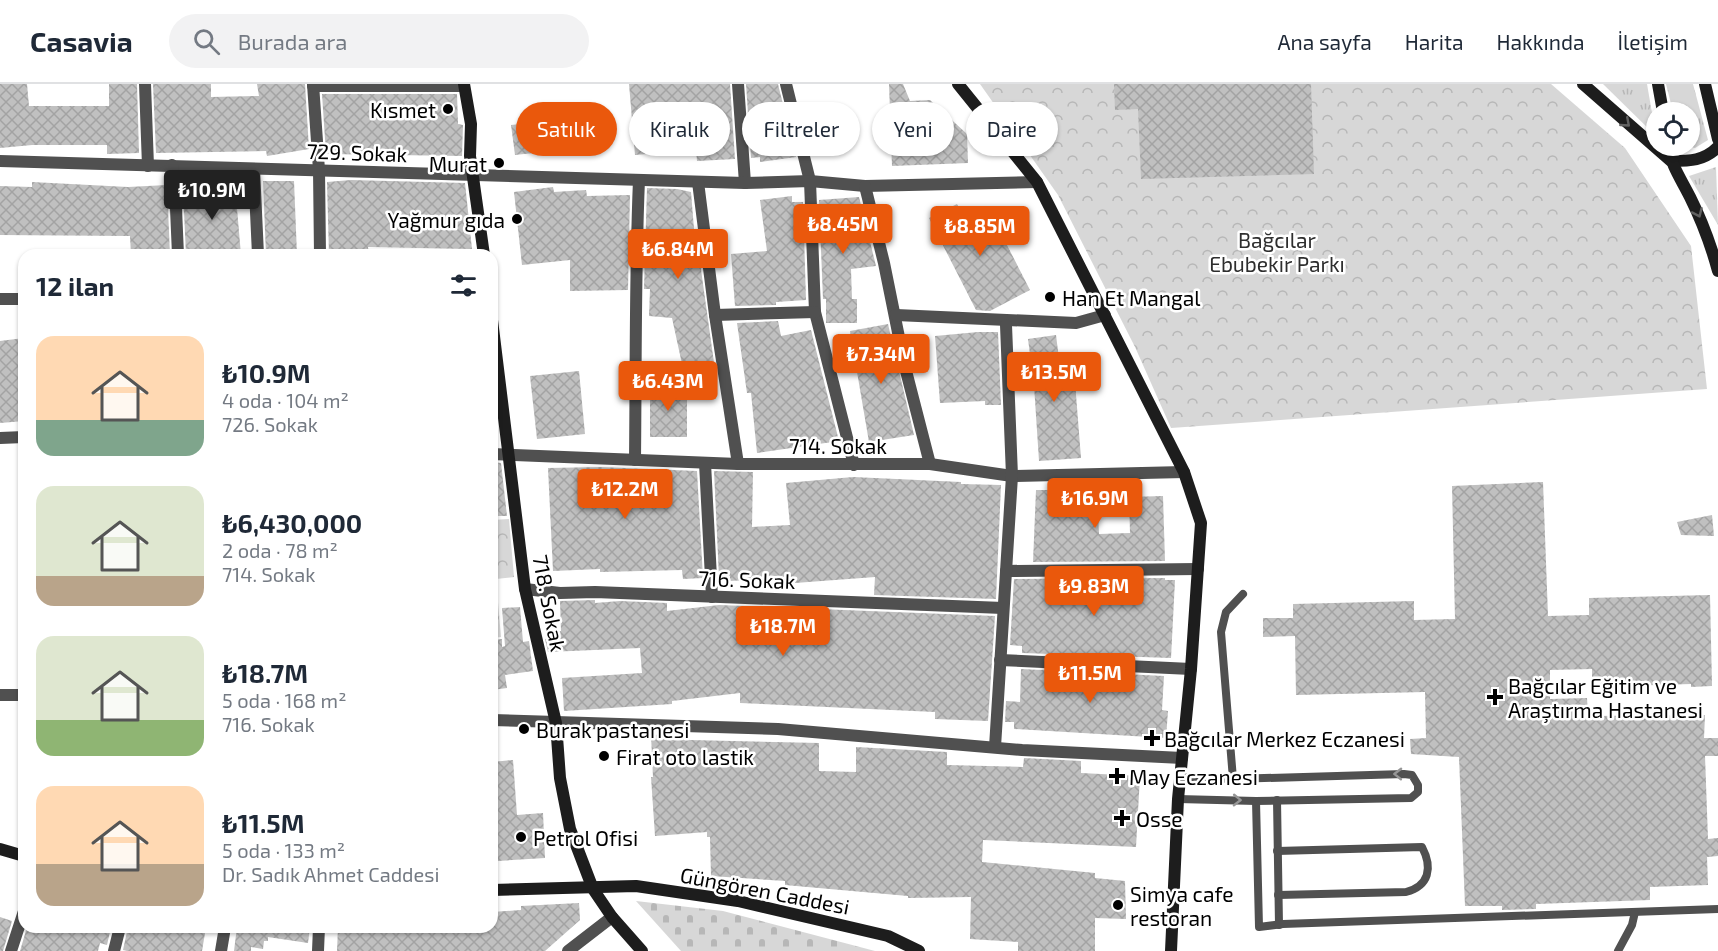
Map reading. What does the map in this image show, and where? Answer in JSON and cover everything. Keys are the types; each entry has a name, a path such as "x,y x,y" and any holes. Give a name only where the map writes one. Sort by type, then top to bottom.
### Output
{"street":[{"path":"145,84 148,166"},
{"path":"738,84 745,183"},
{"path":"786,84 810,181 815,312 854,465"},
{"path":"958,84 1037,182 1184,472 1201,524 1191,669 1178,799 1171,951"},
{"path":"1583,84 1671,161 1692,161 1709,156 1718,147"},
{"path":"1658,84 1661,102"},
{"path":"1705,84 1718,139"},
{"path":"320,249 313,85 464,85 471,124 470,156 483,249"},
{"path":"1670,156 1711,243 1718,271"},
{"name":"729. Sokak","path":"0,161 698,182 810,181 866,186 1037,182"},
{"path":"172,165 178,249"},
{"path":"254,169 258,249"},
{"path":"635,460 638,289 636,239 639,180"},
{"path":"698,182 714,315 738,464"},
{"path":"866,186 896,315 905,367 930,464"},
{"path":"0,299 18,299"},
{"path":"714,315 815,312"},
{"path":"896,315 1076,323 1105,315"},
{"path":"995,747 1011,476 1006,325"},
{"name":"718. Sokak","path":"498,368 525,589 556,723 560,778 570,829 593,889 612,917 642,951"},
{"path":"0,438 18,437"},
{"name":"714. Sokak","path":"498,454 738,464 930,464 1011,476 1184,472"},
{"path":"705,463 712,597"},
{"path":"1006,571 1198,569"},
{"name":"716. Sokak","path":"525,589 560,593 595,592 1003,608"},
{"path":"1000,660 1191,669"},
{"path":"0,695 18,695"},
{"path":"498,720 778,729 995,747 1182,758"},
{"path":"0,849 18,854"},
{"name":"Güngören Caddesi","path":"498,890 636,886 738,901 888,936 919,951"},
{"path":"567,951 612,917"},
{"path":"11,951 18,929"},
{"path":"114,951 118,933"},
{"path":"221,951 224,933"},
{"path":"318,951 319,933"}],"lane":[{"path":"1233,778 1221,632 1226,612 1243,594"},
{"path":"1178,799 1256,801 1412,798 1418,792 1418,785 1412,775 1404,774 1181,777"},
{"path":"1277,800 1279,925"},
{"path":"1256,801 1259,927 1718,909"},
{"path":"1278,851 1422,847 1426,857 1427,878 1419,888 1406,892 1278,895"},
{"path":"1618,951 1632,925 1635,912"}],"green space":[{"name":"Bağcılar Ebubekir Parkı","path":"980,84 1551,84 1625,148 1691,246 1707,389 1171,428 1135,347 1058,195 1031,156 1058,156 1058,102 993,102"},
{"path":"1603,84 1647,84 1650,102 1646,102 1646,126"},
{"path":"1666,84 1693,84 1698,102 1670,102"},
{"path":"1700,110 1708,140 1700,145"},
{"path":"1716,167 1718,225 1689,176"},
{"path":"509,519 514,577 498,579 498,520"},
{"path":"498,602 501,637 498,637"},
{"path":"636,901 723,911 875,951 681,951"}],"building":[{"path":"0,84 27,84 29,106 109,106 109,84 137,84 139,153 107,154 107,145 32,145 0,148"},
{"path":"153,84 211,84 211,97 259,96 257,84 305,84 309,149 267,156 266,151 156,153"},
{"path":"629,84 730,84 735,159 697,161 697,156 730,156 730,102 631,102"},
{"path":"746,84 778,84 782,102 747,102"},
{"path":"889,84 903,84 910,101 930,100 932,102 890,102"},
{"path":"1114,84 1311,84 1314,174 1141,179 1138,109 1115,110"},
{"path":"322,94 457,94 458,124 463,125 462,156 326,154"},
{"path":"954,122 966,133 968,163 892,166 892,156 954,156"},
{"path":"516,124 516,155 515,155 511,125"},
{"path":"751,156 796,157 760,162 760,157 751,158"},
{"path":"351,180 465,183 472,249 368,247 368,249 329,249 327,182"},
{"path":"263,181 294,181 297,249 266,249"},
{"path":"32,182 128,187 167,185 170,249 131,249 130,236 0,235 0,186 32,187"},
{"path":"235,185 240,249 186,249 183,189"},
{"path":"553,187 554,192 586,190 587,196 630,195 628,290 570,291 570,260 522,265 514,192"},
{"path":"647,188 691,192 695,241 697,241 717,384 687,387 672,318 649,316 650,289 644,289"},
{"path":"792,196 792,202 803,202 806,300 776,302 776,305 735,306 731,254 767,251 760,200"},
{"path":"859,197 876,266 851,269 852,299 857,299 857,323 826,323 819,200"},
{"path":"957,204 963,216 989,210 1030,290 990,311 976,310 929,218"},
{"path":"778,321 781,336 811,330 839,441 757,453 751,393 747,393 737,323"},
{"path":"888,324 914,435 869,442 850,331"},
{"path":"998,332 1001,405 985,405 985,401 940,403 935,336"},
{"path":"1056,335 1059,359 1063,359 1066,383 1075,382 1081,458 1039,461 1034,385 1028,339"},
{"path":"18,339 18,422 0,423 0,341"},
{"path":"579,371 585,434 537,439 530,376"},
{"path":"650,387 687,387 687,437 650,437"},
{"path":"498,463 501,463 507,516 498,516"},
{"path":"601,467 697,471 703,578 683,579 682,570 553,571 548,468"},
{"path":"714,471 753,472 752,527 790,525 786,483 853,477 1001,485 996,599 874,595 875,577 795,583 794,577 730,581 730,576 719,577"},
{"name":"Bağcılar Eğitim ve Araştırma Hastanesi","path":"1543,482 1548,616 1589,615 1589,598 1710,595 1712,686 1691,687 1691,684 1592,687 1592,669 1550,670 1550,699 1587,698 1588,716 1705,715 1704,738 1718,738 1718,756 1705,756 1708,839 1718,838 1718,856 1707,857 1708,885 1650,887 1650,900 1536,904 1536,909 1502,910 1502,906 1465,906 1459,757 1411,754 1410,739 1426,738 1425,692 1296,695 1295,636 1263,637 1263,618 1293,618 1293,604 1414,601 1414,620 1455,619 1452,486"},
{"path":"1036,490 1097,490 1099,534 1130,533 1129,497 1163,496 1165,561 1033,562"},
{"path":"1712,515 1714,536 1681,535 1677,522"},
{"path":"1165,578 1165,580 1175,580 1171,658 1022,653 1022,646 1010,645 1014,579"},
{"path":"595,600 595,603 620,601 667,603 667,611 719,605 995,616 988,721 935,719 935,712 740,703 740,693 672,701 672,704 564,711 562,678 642,673 640,648 548,652 545,639 551,638 551,632 561,631 560,601"},
{"path":"520,607 523,642 529,641 533,671 505,675 507,688 498,689 498,639 502,639 502,647 505,646 502,608"},
{"path":"1021,669 1164,676 1162,710 1168,711 1166,738 1014,729 1014,722 1005,722 1006,701 1020,702"},
{"path":"689,734 690,740 819,743 819,771 856,772 856,747 947,752 947,765 1023,767 1024,758 1081,761 1081,773 1140,776 1136,847 983,840 982,862 1095,873 1095,878 1125,881 1126,919 1095,918 1095,951 1018,951 1018,942 970,939 971,897 908,898 908,896 785,885 785,881 711,876 710,837 707,837 707,832 655,836 651,735"},
{"path":"513,760 517,815 543,813 545,858 498,861 498,761"},
{"path":"579,903 580,920 545,951 337,951 338,933 498,933 498,912 521,910 521,906"},
{"path":"0,917 12,921 3,951 0,951"},
{"path":"25,933 110,933 107,945 100,943 98,951 20,951"},
{"path":"127,933 205,933 202,951 123,950"},
{"path":"236,933 309,933 308,943 268,937 268,941 264,941 263,949 251,947 251,951 234,951"}],"place":[{"name":"Kısmet","path":"448,109"},
{"name":"Murat","path":"499,163"},
{"name":"Yağmur gıda","path":"517,219"},
{"name":"Han Et Mangal","path":"1050,297"},
{"name":"Bağcılar Eğitim ve Araştırma Hastanesi","path":"1495,697"},
{"name":"Burak pastanesi","path":"524,729"},
{"name":"Bağcılar Merkez Eczanesi","path":"1152,738"},
{"name":"Firat oto lastik","path":"604,756"},
{"name":"May Eczanesi","path":"1117,776"},
{"name":"Osse","path":"1122,818"},
{"name":"Petrol Ofisi","path":"521,837"},
{"name":"Simya cafe restoran","path":"1118,905"}]}
